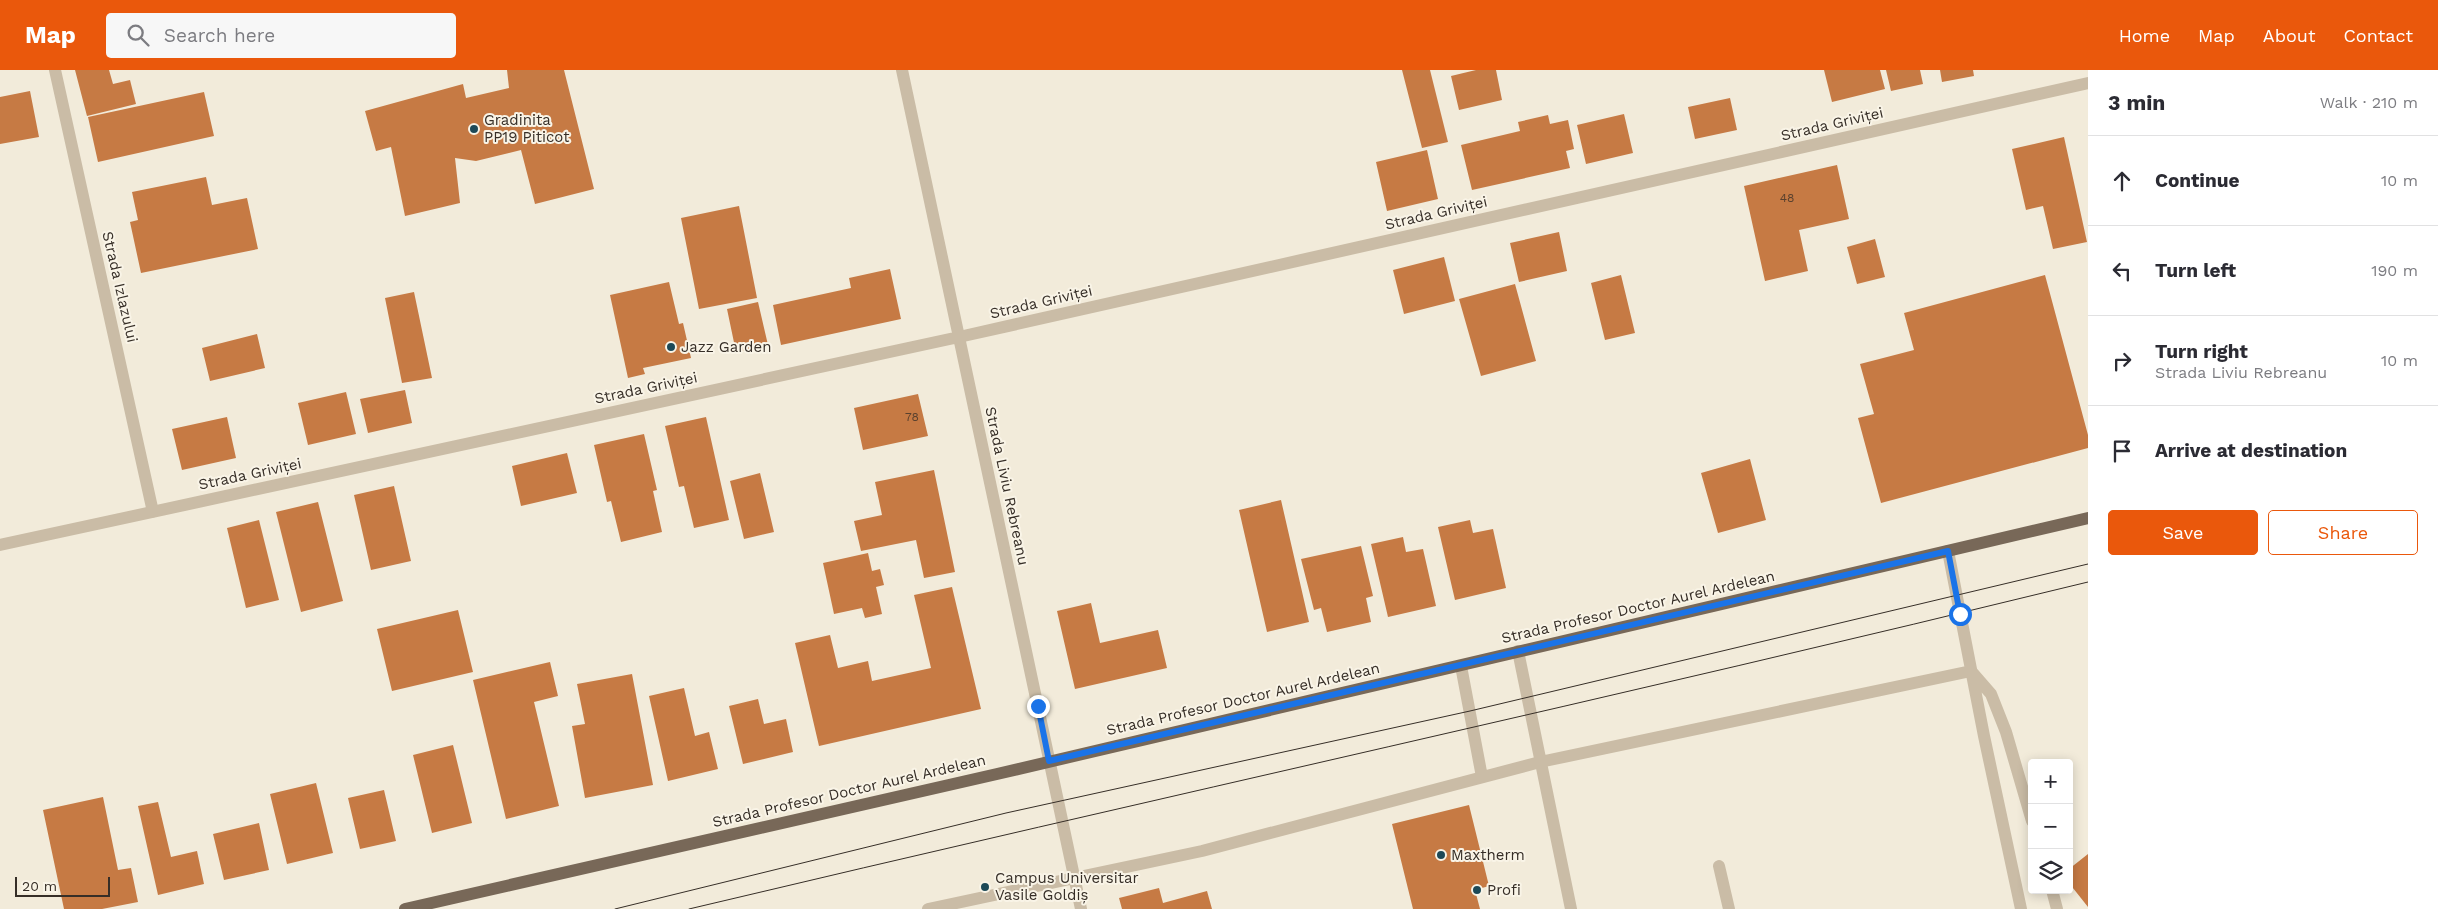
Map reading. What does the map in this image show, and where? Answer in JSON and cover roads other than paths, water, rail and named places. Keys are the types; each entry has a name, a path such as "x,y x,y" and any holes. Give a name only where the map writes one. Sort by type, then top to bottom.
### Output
{"main road":[{"name":"Strada Profesor Doctor Aurel Ardelean","path":"406,909 447,905 1049,761 2088,518"}],"street":[{"name":"Strada Izlazului","path":"55,70 153,512"},
{"name":"Strada Liviu Rebreanu","path":"902,70 1081,909"},
{"name":"Strada Griviței","path":"0,545 959,337 2088,83"},
{"path":"1948,551 2021,909"},
{"path":"1518,651 1571,909"},
{"path":"1461,666 1482,777"},
{"path":"928,909 1202,851 1540,762 1971,671"},
{"path":"1971,671 1991,694 2006,732 2028,807"},
{"path":"1719,866 1729,909"},
{"path":"2053,894 2058,909"}],"tram line":[{"path":"615,909 1006,813 1470,711 2088,564"},
{"path":"689,909 1739,666 2088,582"}],"place":[{"name":"Gradinita PP19 Piticot","path":"474,129"},
{"name":"Jazz Garden","path":"671,347"},
{"name":"Maxtherm","path":"1441,855"},
{"name":"Campus Universitar Vasile Goldiș","path":"985,887"},
{"name":"Profi","path":"1477,890"}]}
